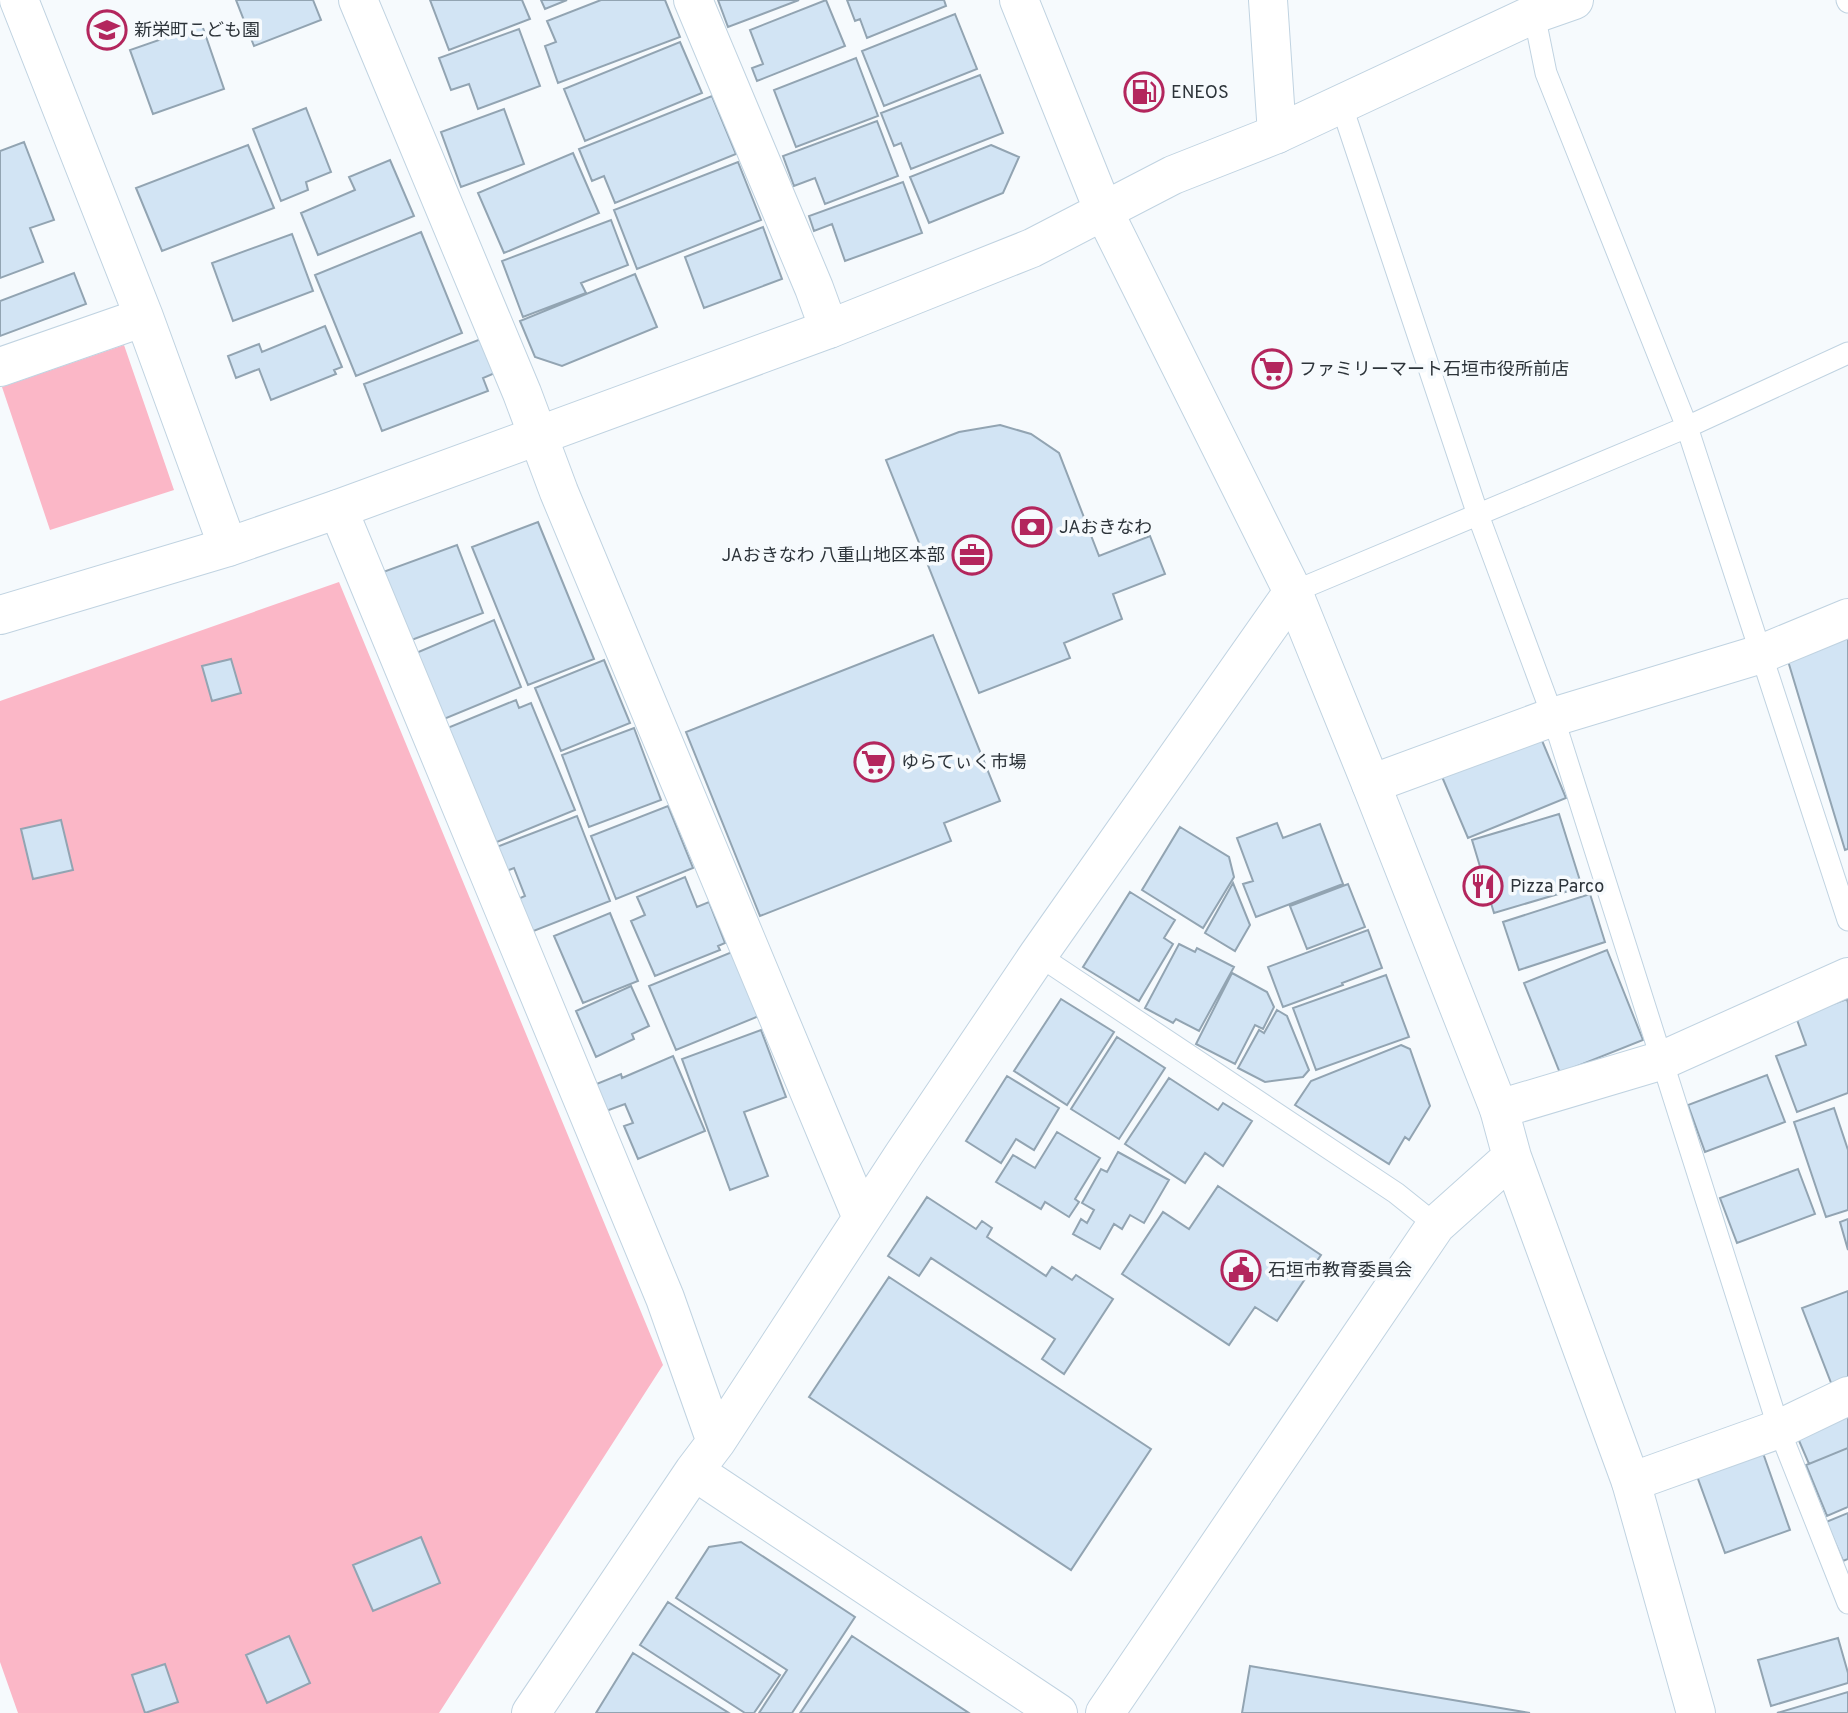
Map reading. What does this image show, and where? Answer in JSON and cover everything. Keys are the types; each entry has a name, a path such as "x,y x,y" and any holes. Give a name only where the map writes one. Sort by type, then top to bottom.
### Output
{"street":[{"path":"19,0 144,317 228,547"},
{"path":"358,0 538,436 558,492 862,1218"},
{"path":"693,0 829,329"},
{"path":"1019,0 1104,212 1293,592 1371,783 1499,1110 1512,1157 1631,1482 1696,1713"},
{"path":"1268,0 1278,134"},
{"path":"0,615 228,547 829,329 1032,248 1173,175 1278,134 1341,104 1530,7 1574,0"},
{"path":"0,367 144,317"},
{"path":"338,509 665,1298 705,1457 1058,1713"},
{"path":"531,1713 705,1457 1038,955 1293,592"},
{"path":"1371,783 1553,717 1761,654 1848,618"},
{"path":"1499,1110 1663,1060 1848,976"},
{"path":"1105,1713 1436,1225 1512,1157"},
{"path":"1631,1482 1779,1429 1848,1396"}],"lane":[{"path":"1530,7 1546,73 1687,427 1848,920"},
{"path":"1341,104 1478,515 1553,717 1779,1429 1848,1603"},
{"path":"1293,592 1687,427 1848,352"},
{"path":"1038,955 1396,1193 1436,1225"}],"shaded area":[{"path":"124,345 174,490 50,530 2,387"},
{"path":"339,582 663,1365 439,1713 18,1713 0,1662 0,701"}],"building":[{"path":"236,0 313,0 321,20 254,46"},
{"path":"430,0 522,0 530,19 449,50"},
{"path":"541,0 567,0 545,9"},
{"path":"601,0 665,0 680,37 558,83 545,46 556,42 547,21"},
{"path":"718,0 799,0 728,27"},
{"path":"826,0 845,46 757,81 752,68 763,64 750,30"},
{"path":"847,0 944,0 946,6 867,38 860,19 855,21"},
{"path":"955,14 977,69 884,106 862,51"},
{"path":"202,25 224,89 153,114 130,50"},
{"path":"519,29 540,86 478,109 469,84 451,90 439,58"},
{"path":"680,42 702,93 585,141 564,89"},
{"path":"856,58 878,116 796,147 774,90"},
{"path":"980,75 1003,133 911,169 901,143 894,146 881,113"},
{"path":"712,96 736,154 615,203 604,176 592,181 579,149"},
{"path":"306,108 331,172 306,182 308,190 281,201 253,129"},
{"path":"504,109 524,164 461,187 441,132"},
{"path":"877,121 898,176 825,204 815,178 794,186 783,156"},
{"path":"24,142 54,220 30,228 43,262 0,278 0,151"},
{"path":"248,145 274,208 162,251 136,188"},
{"path":"991,145 1019,157 1003,193 929,223 910,177"},
{"path":"573,153 599,213 504,253 478,193"},
{"path":"390,160 414,216 318,255 301,213 355,190 349,177"},
{"path":"738,162 761,220 637,269 614,210"},
{"path":"903,182 922,233 845,261 832,224 814,231 809,216"},
{"path":"611,220 628,265 581,283 586,293 523,317 502,261"},
{"path":"763,227 782,279 704,308 685,257"},
{"path":"421,232 462,333 356,376 315,275"},
{"path":"292,234 313,291 233,321 212,263"},
{"path":"74,273 86,304 0,336 0,301"},
{"path":"635,274 657,327 562,366 535,357 520,321"},
{"path":"325,326 342,367 334,370 336,374 271,400 259,369 236,378 228,356 259,344 262,352"},
{"path":"481,339 495,373 483,378 488,391 382,431 364,384"},
{"path":"1000,425 1031,434 1059,453 1099,556 1150,536 1165,574 1113,594 1122,619 1064,643 1070,658 979,693 886,460 959,432"},
{"path":"538,522 594,659 528,685 472,547"},
{"path":"457,545 483,613 409,641 383,572"},
{"path":"494,620 521,687 444,719 416,653"},
{"path":"1848,633 1848,849 1845,850 1785,651"},
{"path":"933,635 1000,801 944,823 951,841 760,916 686,732"},
{"path":"231,659 241,693 212,701 202,666"},
{"path":"604,660 630,723 561,751 535,688"},
{"path":"516,700 519,708 531,703 575,810 492,844 445,729"},
{"path":"634,728 661,800 589,827 562,755"},
{"path":"1538,731 1566,798 1468,838 1440,772"},
{"path":"668,806 693,868 616,899 591,836"},
{"path":"1559,814 1582,887 1494,913 1472,840"},
{"path":"577,816 610,901 531,932 518,899 525,896 514,868 504,872 494,848"},
{"path":"61,820 73,870 33,879 21,829"},
{"path":"1277,823 1283,838 1320,824 1343,884 1256,917 1243,884 1253,881 1237,838"},
{"path":"1180,827 1229,857 1234,877 1203,928 1142,890"},
{"path":"685,877 697,907 709,902 725,943 718,946 720,950 655,976 631,921 645,915 637,897"},
{"path":"1233,883 1250,925 1235,951 1205,933"},
{"path":"1348,884 1365,927 1307,949 1290,906"},
{"path":"1130,892 1175,920 1164,938 1173,944 1139,1001 1083,967"},
{"path":"1590,894 1605,942 1519,970 1503,922"},
{"path":"610,913 638,981 583,1003 554,936"},
{"path":"1368,930 1382,968 1283,1007 1268,967"},
{"path":"1179,944 1195,952 1197,948 1234,967 1199,1031 1176,1019 1173,1023 1145,1008"},
{"path":"1607,950 1643,1040 1560,1073 1524,983"},
{"path":"732,952 759,1016 676,1050 649,986"},
{"path":"1232,973 1267,992 1274,1007 1263,1029 1255,1025 1235,1064 1196,1044"},
{"path":"1386,975 1409,1037 1316,1070 1293,1008"},
{"path":"631,986 649,1026 632,1034 634,1039 596,1057 576,1011"},
{"path":"1061,999 1114,1032 1067,1105 1014,1071"},
{"path":"1847,999 1848,1093 1797,1112 1776,1056 1806,1045 1796,1017"},
{"path":"1277,1010 1287,1016 1309,1070 1303,1077 1265,1082 1238,1068 1259,1030 1264,1033"},
{"path":"761,1030 786,1097 744,1112 768,1176 730,1190 682,1059"},
{"path":"1117,1037 1165,1068 1119,1139 1071,1109"},
{"path":"1401,1045 1410,1049 1430,1106 1409,1140 1405,1137 1389,1164 1295,1105 1311,1081"},
{"path":"673,1056 705,1131 638,1159 624,1126 633,1123 625,1104 606,1111 594,1085 621,1074 622,1078"},
{"path":"1767,1075 1785,1122 1705,1152 1688,1105"},
{"path":"1007,1076 1059,1108 1034,1150 1016,1139 1001,1163 966,1141"},
{"path":"1169,1078 1218,1110 1223,1103 1252,1121 1223,1166 1205,1153 1185,1183 1125,1144"},
{"path":"1834,1108 1848,1150 1848,1210 1826,1217 1794,1122"},
{"path":"1057,1132 1100,1158 1075,1199 1079,1202 1069,1217 1045,1202 1041,1209 996,1182 1013,1155 1035,1168"},
{"path":"1118,1152 1169,1180 1144,1223 1130,1215 1122,1229 1114,1224 1100,1249 1073,1234 1081,1219 1087,1223 1094,1210 1082,1203 1101,1169 1107,1172"},
{"path":"1798,1169 1815,1214 1737,1243 1720,1198"},
{"path":"1218,1186 1321,1255 1277,1321 1255,1307 1229,1345 1122,1274 1163,1212 1189,1229"},
{"path":"927,1197 976,1229 982,1221 992,1228 987,1237 1046,1276 1052,1267 1072,1280 1076,1275 1113,1299 1064,1374 1042,1359 1055,1339 931,1258 919,1276 888,1256"},
{"path":"1848,1219 1848,1250 1840,1222"},
{"path":"889,1277 1151,1449 1071,1570 809,1397"},
{"path":"1848,1291 1848,1388 1835,1393 1802,1308"},
{"path":"1848,1407 1848,1448 1809,1464 1794,1429"},
{"path":"1848,1448 1848,1507 1827,1516 1806,1465"},
{"path":"1763,1453 1790,1530 1725,1553 1697,1476"},
{"path":"1848,1513 1848,1559 1843,1561 1826,1522"},
{"path":"421,1537 440,1583 373,1611 353,1565"},
{"path":"741,1542 855,1617 792,1713 759,1713 787,1670 676,1598 709,1547"},
{"path":"668,1602 780,1675 754,1713 745,1713 640,1645"},
{"path":"289,1636 310,1683 267,1703 246,1655"},
{"path":"852,1636 969,1713 800,1713"},
{"path":"1838,1638 1848,1673 1848,1683 1771,1706 1758,1660"},
{"path":"633,1653 729,1713 596,1713"},
{"path":"165,1664 178,1702 145,1713 132,1675"},
{"path":"1250,1666 1530,1713 1242,1713"},
{"path":"1848,1692 1848,1713 1777,1713"}],"place":[{"name":"新栄町こども園","path":"107,30"},
{"name":"ENEOS","path":"1144,92"},
{"name":"ファミリーマート石垣市役所前店","path":"1272,369"},
{"name":"JAおきなわ","path":"1032,527"},
{"name":"JAおきなわ 八重山地区本部","path":"972,555"},
{"name":"ゆらてぃく市場","path":"874,762"},
{"name":"Pizza Parco","path":"1483,886"},
{"name":"石垣市教育委員会","path":"1241,1270"}]}
